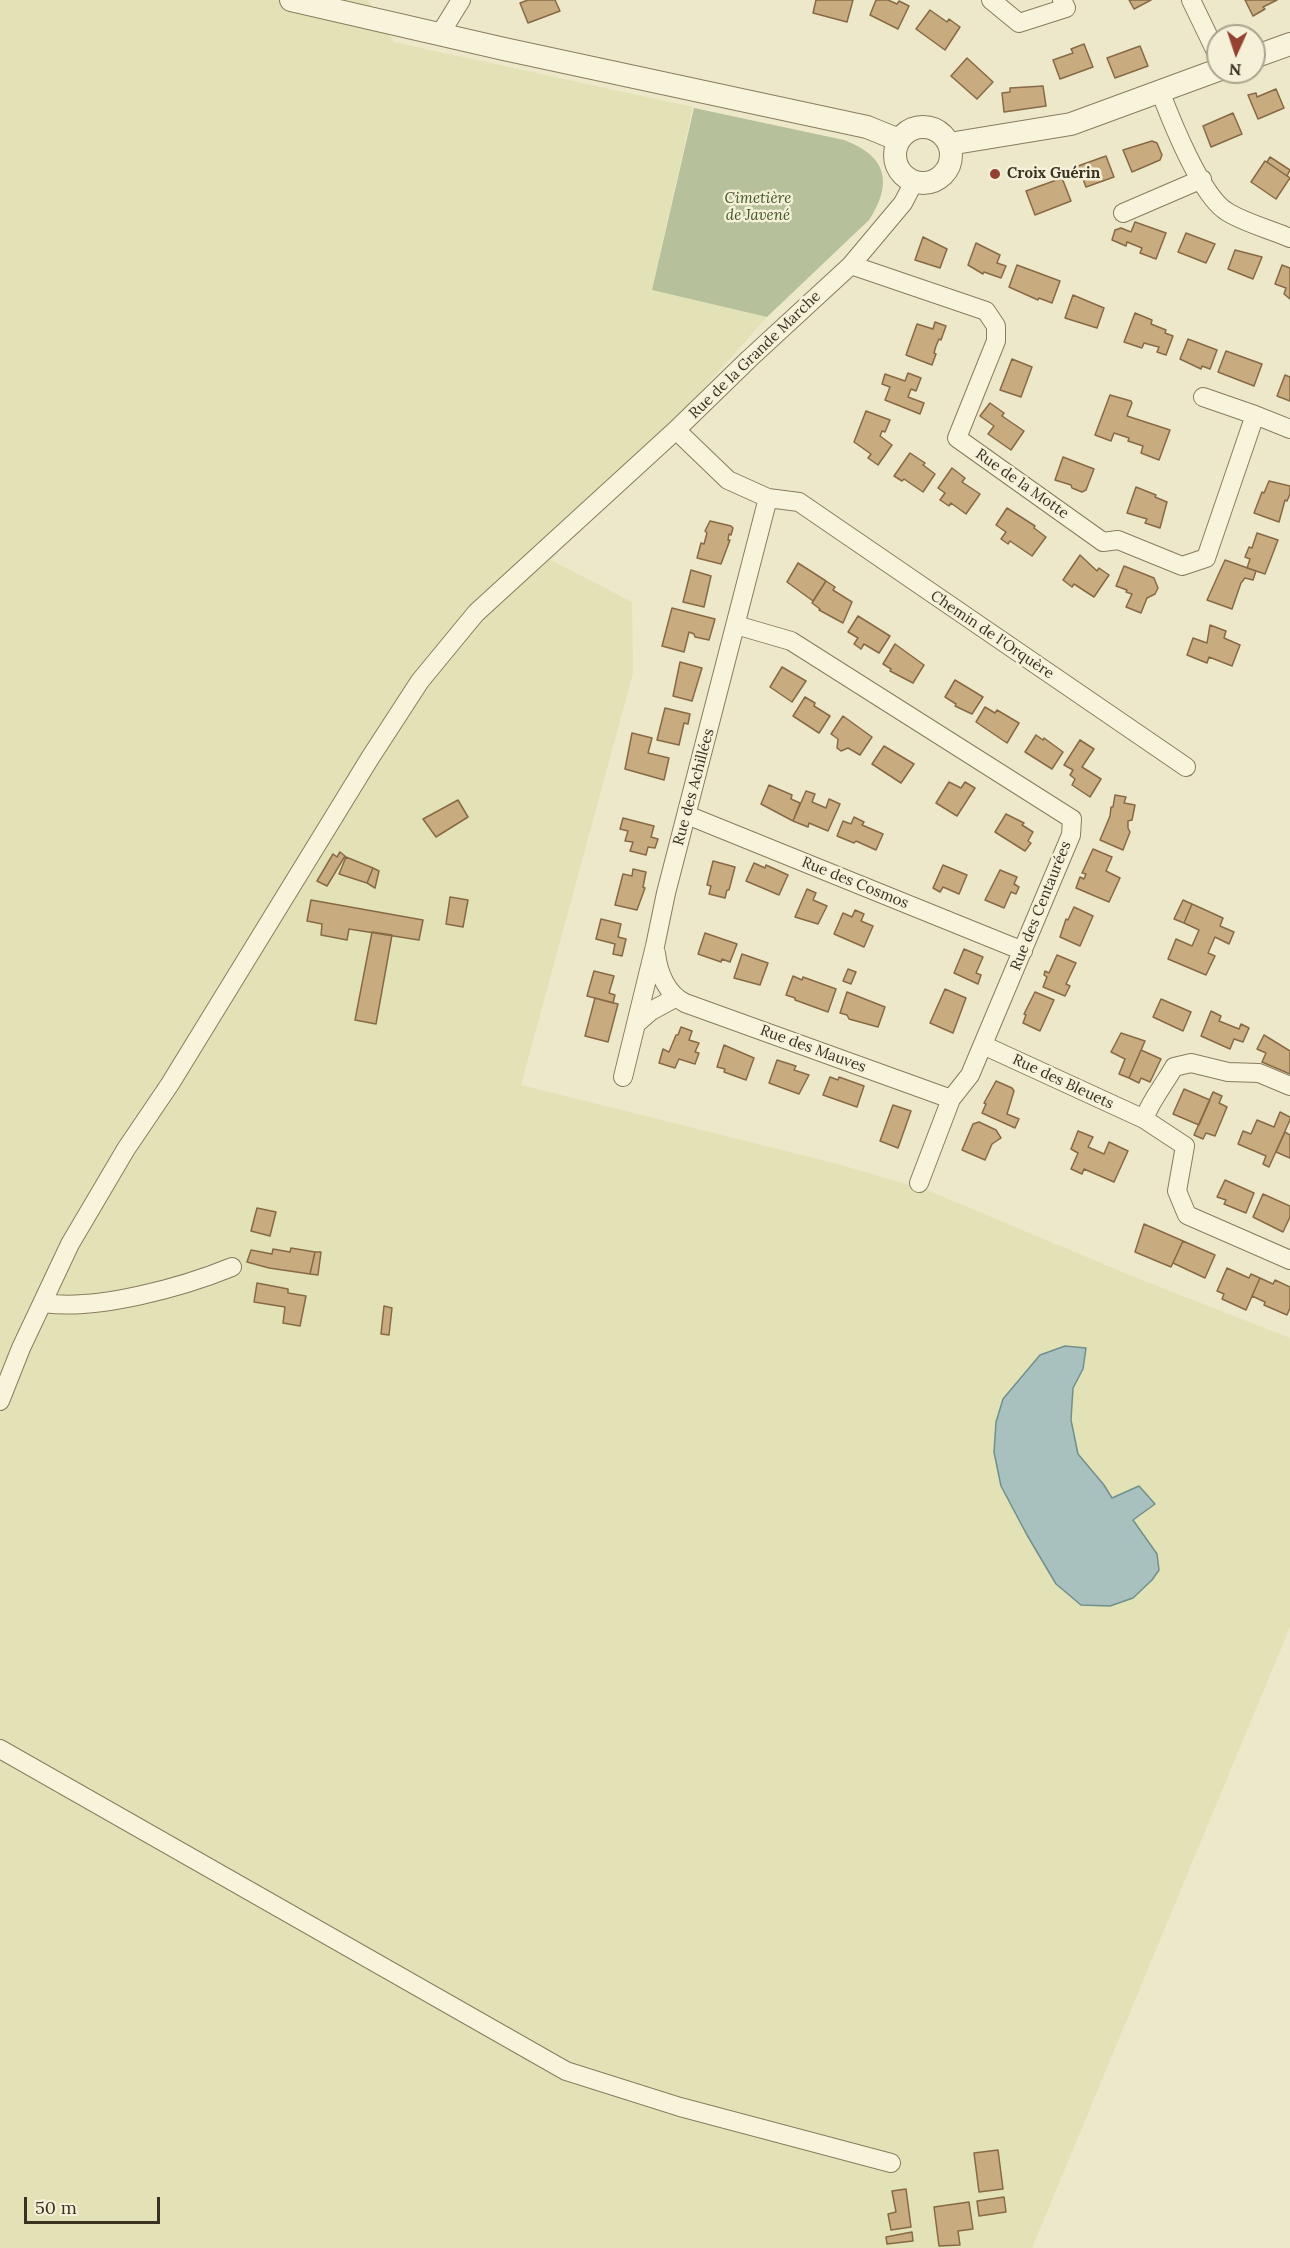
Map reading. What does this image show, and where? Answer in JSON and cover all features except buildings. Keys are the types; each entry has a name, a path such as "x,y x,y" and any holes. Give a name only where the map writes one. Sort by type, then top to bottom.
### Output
{"street":[{"path":"291,0 344,6 440,34 867,127 899,140"},
{"path":"440,34 460,0"},
{"path":"991,0 1019,23 1066,8 1062,0"},
{"path":"1191,0 1206,31"},
{"path":"1266,53 1290,44"},
{"path":"949,144 1071,124 1206,74"},
{"path":"1160,91 1178,135 1213,198 1226,211 1290,238"},
{"path":"930,128 938,131 949,144 951,161 943,175 933,181 914,182 907,178 897,165 895,157 899,140 913,129 930,128"},
{"path":"1123,213 1202,179"},
{"name":"Rue de la Grande Marche","path":"0,1401 21,1348 70,1244 126,1149 176,1074 370,758 420,681 476,613 580,515 676,430 757,351 851,265 903,203 914,182"},
{"name":"Rue de la Motte","path":"851,265 986,311 996,326 996,341 957,438 1103,542 1118,540 1182,566 1206,558 1255,415"},
{"path":"1203,397 1290,429"},
{"path":"676,430 728,480 768,498"},
{"name":"Chemin de l'Orquère","path":"768,498 799,502 1186,767"},
{"name":"Rue des Achillées","path":"622,1077 656,946 666,893 768,498"},
{"name":"Rue des Centaurées","path":"736,625 791,641 1072,819 1071,835 1023,951 970,1075 951,1099 919,1183"},
{"name":"Rue des Cosmos","path":"687,815 1023,951"},
{"path":"636,1024 651,1011 675,998 658,968 656,946"},
{"name":"Rue des Mauves","path":"675,998 951,1099"},
{"name":"Rue des Bleuets","path":"983,1045 1144,1119 1185,1146 1177,1191 1187,1215 1290,1260"},
{"path":"1144,1119 1151,1102 1162,1089 1174,1067 1191,1063 1228,1072 1259,1073 1290,1086"},
{"path":"44,1303 64,1306 123,1298 194,1282 232,1267"},
{"path":"0,1749 566,2071 680,2107 891,2163"}],"green space":[{"path":"0,0 368,0 394,42 693,107 652,290 767,317 551,560 632,602 633,673 521,1085 834,1163 927,1190 1127,1274 1290,1338 1290,1627 1032,2248 0,2248"},
{"name":"Cimetière de Javené","path":"694,108 844,140 869,154 882,172 881,194 877,207 869,220 767,317 652,290"}],"water":[{"path":"1065,1346 1086,1348 1083,1369 1073,1388 1071,1420 1078,1454 1112,1498 1139,1486 1155,1504 1133,1520 1157,1554 1159,1570 1133,1598 1110,1606 1081,1605 1056,1584 1001,1486 994,1452 996,1422 1003,1399 1040,1355"}],"place":[{"name":"Croix Guérin","path":"995,174"}]}
